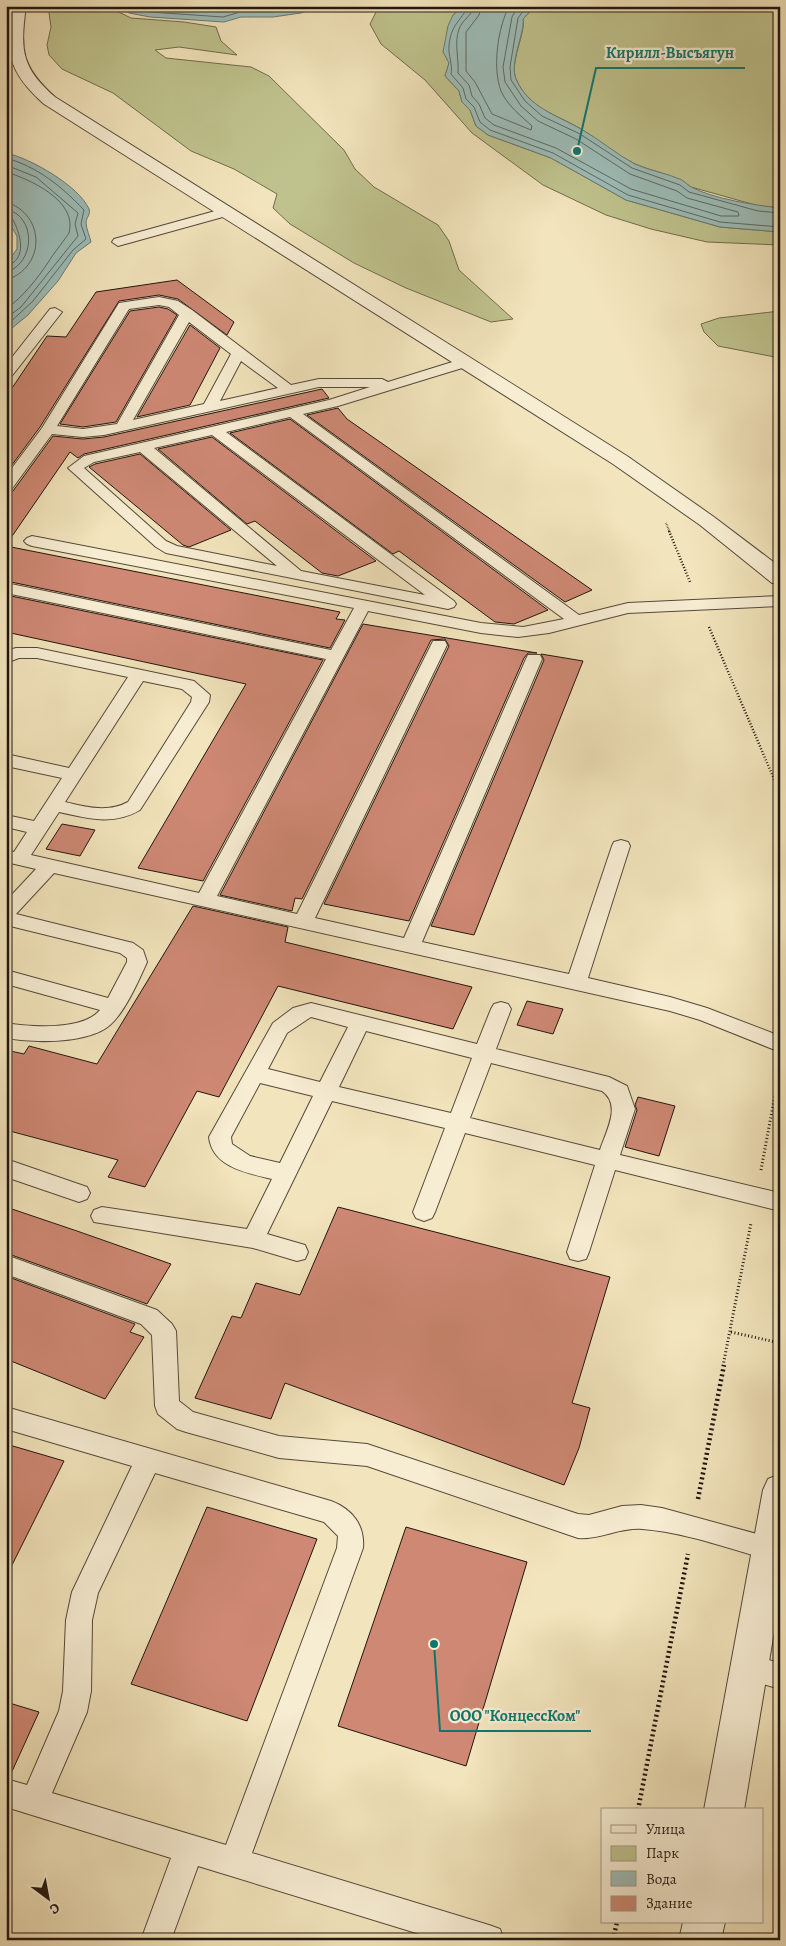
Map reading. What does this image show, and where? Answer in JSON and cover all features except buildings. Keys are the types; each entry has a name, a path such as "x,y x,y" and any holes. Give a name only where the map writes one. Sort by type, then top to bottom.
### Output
{"street":[{"path":"19,6 15,50 23,73 43,95 90,127 467,362 667,492 780,578"},
{"path":"725,1808 764,1672 770,1548 780,1490"},
{"path":"700,1940 704,1924"}],"lane":[{"path":"118,242 226,212"},
{"path":"6,487 48,429 124,306 159,300 173,304 288,389"},
{"path":"6,374 55,312"},
{"path":"122,427 187,313"},
{"path":"210,407 238,352"},
{"path":"448,604 181,552 161,544 75,468 89,459 293,413 401,383 467,362"},
{"path":"48,429 83,433 122,427 331,381 401,383"},
{"path":"293,413 575,620"},
{"path":"215,430 481,628"},
{"path":"143,447 297,575"},
{"path":"32,541 481,628 522,632 545,629 628,608 780,601"},
{"path":"6,588 336,656"},
{"path":"205,900 364,606"},
{"path":"303,922 439,644"},
{"path":"6,658 16,653 37,653 188,686 201,695 200,702 134,806 126,812 100,815 54,805"},
{"path":"411,945 534,660"},
{"path":"138,675 54,805 38,828 13,857 670,1004 707,1015 780,1044"},
{"path":"9,765 73,775"},
{"path":"6,821 38,828"},
{"path":"576,983 621,846"},
{"path":"6,913 50,866"},
{"path":"6,918 126,948 136,954 137,962 104,1019 81,1029 32,1034 6,1030"},
{"path":"6,977 112,1006"},
{"path":"424,1212 500,1009"},
{"path":"286,1173 241,1162 229,1156 220,1146 220,1138 280,1028 300,1013 311,1010 609,1085 619,1092 624,1110 578,1252"},
{"path":"253,1240 360,1023"},
{"path":"255,1074 780,1202"},
{"path":"6,1168 79,1193"},
{"path":"102,1216 253,1240 297,1252"},
{"path":"6,1264 149,1317 156,1323 164,1331 166,1343 165,1396 167,1406 186,1421 279,1447 367,1455 578,1526 589,1528 622,1518 641,1517 770,1548"},
{"path":"6,1418 331,1513 344,1522 351,1534 350,1548 234,1863"},
{"path":"34,1801 73,1712 77,1691 79,1620 85,1592 148,1460"},
{"path":"6,1793 489,1940"},
{"path":"156,1940 189,1849"}],"path":[{"path":"665,521 777,786 780,936"},
{"path":"638,1808 731,1332 780,1067"},
{"path":"731,1332 780,1343"},
{"path":"613,1940 616,1924"}],"green space":[{"path":"48,6 106,6 131,18 184,22 216,27 221,41 237,55 179,47 155,50 166,58 251,67 269,76 344,150 355,169 374,187 438,225 449,241 459,270 513,319 491,322 406,288 354,263 290,224 273,208 277,194 234,169 191,151 113,93 62,69 49,55 47,45 51,27"},
{"path":"379,6 465,6 453,15 449,63 445,76 459,91 462,102 470,110 476,126 488,135 551,158 626,200 720,227 780,232 780,245 707,242 651,229 606,215 543,185 472,133 425,80 381,44 370,24"},
{"path":"535,6 780,6 780,208 759,206 691,187 671,177 635,164 615,153 584,131 537,105 522,90 514,72 523,19"},
{"path":"780,311 780,358 718,346 704,332 701,324 719,318"}],"water":[{"path":"119,6 322,6 301,13 273,17 241,17 224,22 150,17 129,13"},
{"path":"465,6 535,6 523,19 522,32 514,65 516,79 528,97 544,109 588,133 635,164 682,180 691,187 711,195 780,208 780,232 720,227 626,200 551,158 488,135 476,126 470,110 462,102 459,91 445,76 449,63 443,52 448,26 453,15"},
{"path":"6,153 28,161 53,174 65,182 84,200 89,209 86,223 91,242 76,253 58,281 28,315 6,333 6,264 17,249 17,236 6,218"}],"place":[{"name":"Кирилл-Высъягун","path":"577,151"},
{"name":"ООО \"КонцессКом\"","path":"434,1644"}]}
